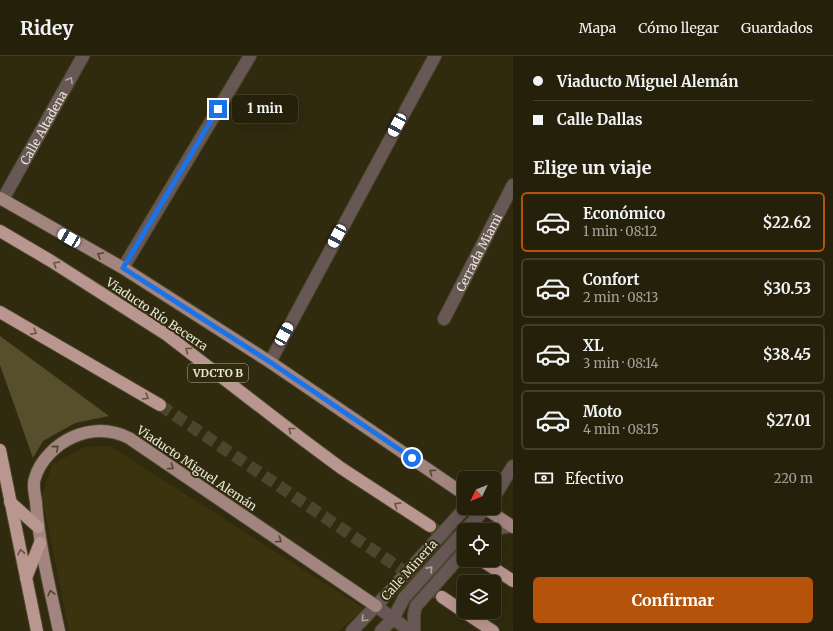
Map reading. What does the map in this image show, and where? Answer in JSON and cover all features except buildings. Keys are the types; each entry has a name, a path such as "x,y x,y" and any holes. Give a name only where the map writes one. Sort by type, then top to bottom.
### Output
{"highway":[{"name":"Viaducto Río Becerra","path":"0,231 51,261 167,335 341,468 430,526"},
{"path":"0,312 160,405"},
{"path":"0,450 37,631"},
{"path":"10,502 38,527"},
{"path":"26,578 40,543"},
{"path":"492,567 513,581"},
{"path":"442,597 457,608"},
{"path":"471,619 483,631"},
{"path":"474,619 493,631"}],"main road":[{"path":"1,198 123,268 270,362 457,489"},
{"name":"Viaducto Miguel Alemán","path":"59,631 40,543 34,479 43,462 50,453 70,438 81,433 92,431 111,431 129,438 376,606"},
{"path":"496,515 512,526"}],"street":[{"name":"Calle Altadena","path":"1,198 83,56"},
{"path":"123,268 250,56"},
{"path":"270,362 434,56"},
{"name":"Cerrada Miami","path":"444,319 513,185"},
{"path":"501,486 513,466"},
{"name":"Calle Minería","path":"352,631 459,515"},
{"name":"Calle Minería","path":"471,523 479,515"},
{"path":"501,528 512,526"},
{"name":"Calle Minería","path":"381,631 393,619 404,598 457,539"},
{"path":"414,631 414,614 416,606 457,560"},
{"path":"376,606 410,631"}],"shaded area":[{"path":"0,336 109,416 75,423 43,441 33,458 0,365"},
{"path":"110,446 365,609 338,631 69,631 42,496 52,464 85,447"}],"tunnel":[{"path":"160,405 442,597"},
{"path":"430,526 457,544"}],"route":[{"path":"218,109 123,268 270,362 412,458"}]}
